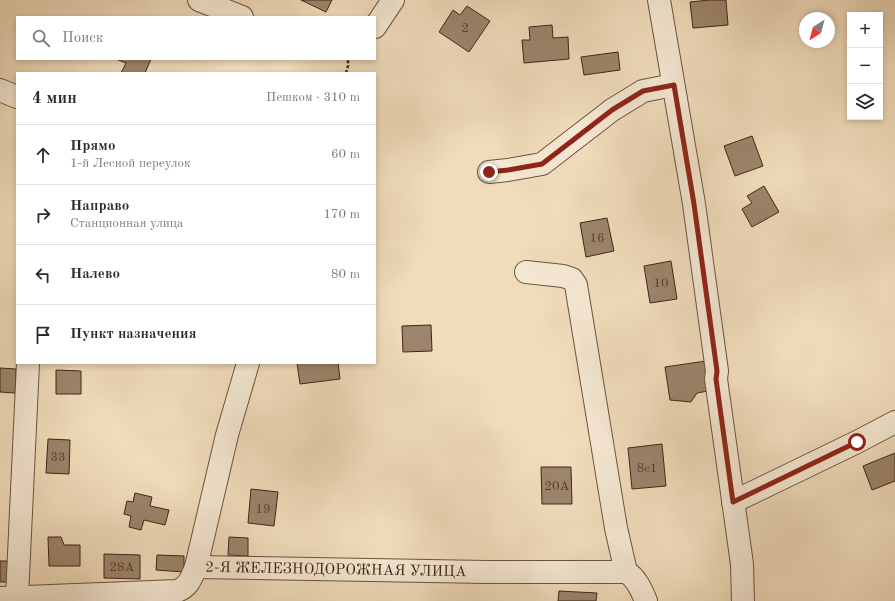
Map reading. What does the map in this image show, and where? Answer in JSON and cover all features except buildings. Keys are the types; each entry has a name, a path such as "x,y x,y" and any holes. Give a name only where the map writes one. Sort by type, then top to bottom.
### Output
{"street":[{"path":"200,0 240,16"},
{"path":"376,26 393,0"},
{"path":"659,0 695,212 717,371 716,379 742,564 743,601"},
{"path":"489,172 542,164 612,110 643,91 674,85"},
{"path":"0,90 16,97"},
{"path":"526,272 563,276 572,279 576,285 616,528 626,572 631,575 646,601"},
{"path":"8,598 28,364"},
{"path":"196,567 227,434 248,364"},
{"path":"733,502 895,422"},
{"name":"2-Я ЖЕЛЕЗНОДОРОЖНАЯ УЛИЦА","path":"8,598 177,591 183,589 187,584 196,567 478,572 626,572"}],"path":[{"path":"346,72 348,60"}],"route":[{"path":"489,172 542,164 612,110 643,91 674,85 694,204 733,502 857,442"}]}
